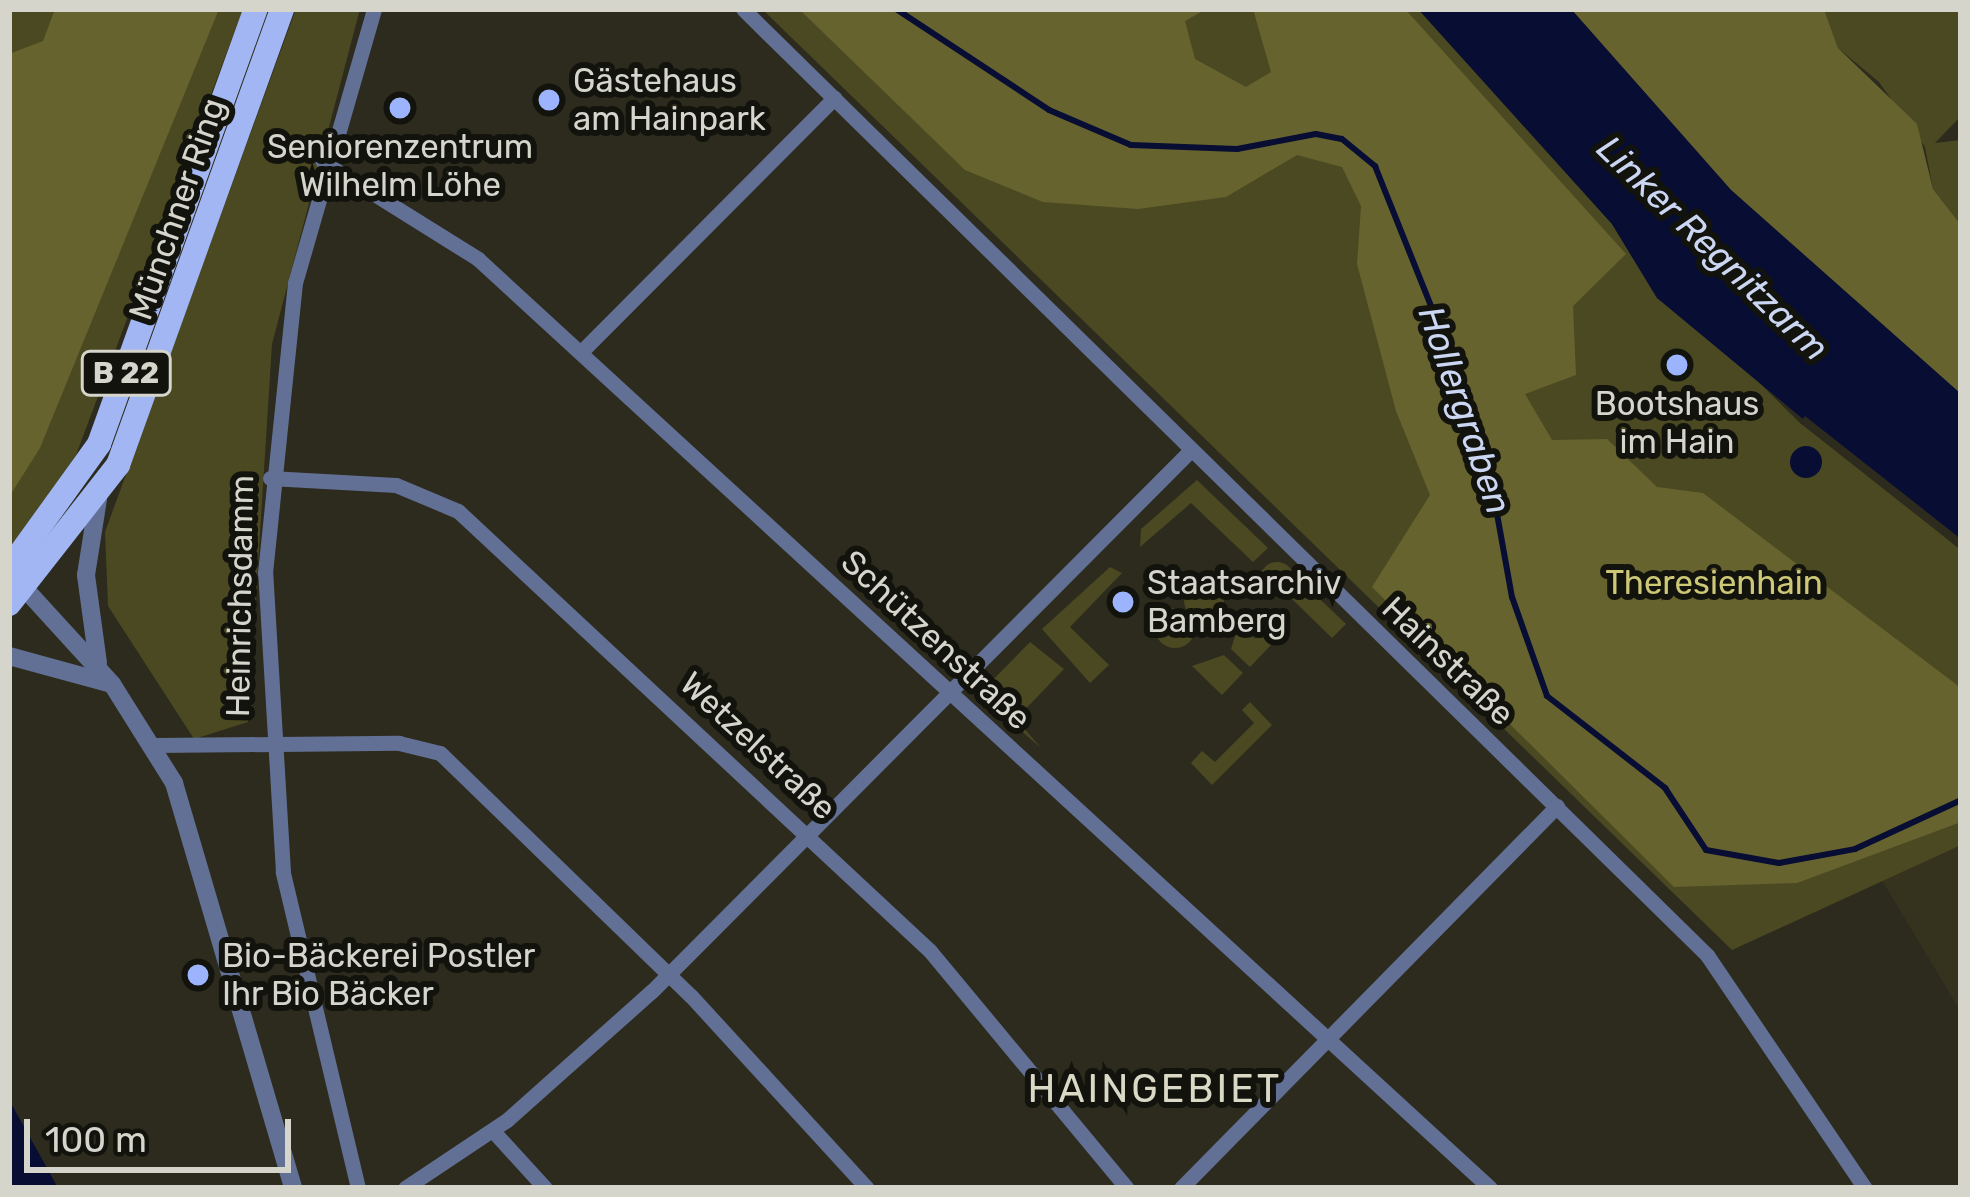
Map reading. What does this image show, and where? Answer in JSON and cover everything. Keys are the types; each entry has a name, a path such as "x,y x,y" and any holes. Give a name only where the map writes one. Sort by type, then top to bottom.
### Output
{"main road":[{"name":"Münchner Ring","path":"13,584 99,444 256,9"},
{"name":"Münchner Ring","path":"13,584 98,499 282,9"}],"street":[{"name":"Heinrichsdamm","path":"358,1188 310,1022 268,747 270,478 285,338 323,162 374,9"},
{"name":"Hainstraße","path":"743,9 1707,955 1865,1188"},
{"path":"581,352 834,98"},
{"name":"Schützenstraße","path":"323,162 456,242 1490,1188"},
{"path":"405,1188 493,1131 670,975 1191,450"},
{"name":"Wetzelstraße","path":"270,478 396,485 445,501 809,832 987,1012 1127,1188"},
{"path":"98,499 86,575 99,668"},
{"path":"13,584 99,668 155,745 209,882 293,1188"},
{"path":"9,656 112,684"},
{"path":"155,745 399,743 440,753 670,975 868,1188"},
{"path":"1181,1188 1557,806"},
{"path":"493,1131 545,1188"}],"shaded area":[{"path":"1961,845 1961,1012 1880,877"}],"green space":[{"path":"9,9 243,9 76,455 9,550"},
{"path":"55,9 219,9 40,448 9,497 9,54 43,41"},
{"path":"296,9 360,9 272,344 248,722 194,739 108,606 105,532"},
{"path":"762,9 1418,9 1612,224 1657,298 1695,319 1799,422 1961,539 1961,845 1732,950"},
{"name":"Theresienhain","path":"799,9 1206,9 1185,21 1195,59 1246,87 1271,72 1253,9 1405,9 1626,254 1573,306 1576,375 1525,394 1552,440 1607,439 1657,487 1703,493 1961,688 1961,822 1797,883 1674,887 1372,587 1430,495 1396,411 1357,264 1361,206 1342,167 1297,155 1226,197 1138,209 1043,202 965,170"},
{"path":"1571,9 1824,9 1838,48 1917,124 1933,189 1961,225 1961,394 1731,190"},
{"path":"1824,9 1961,9 1961,116 1935,143 1961,140 1961,225 1933,189 1925,147 1879,82 1838,48"},
{"path":"1197,480 1268,548 1253,562 1191,503 1140,547 1141,529"},
{"path":"1277,562 1289,567 1294,579 1289,591 1277,596 1265,591 1260,579 1265,567"},
{"path":"1110,567 1122,573 1070,627 1109,665 1090,683 1042,629"},
{"path":"1204,580 1218,586 1224,600 1218,614 1204,620 1190,614 1184,600 1190,586"},
{"path":"1305,585 1346,624 1332,638 1292,599"},
{"path":"1175,608 1189,614 1195,628 1189,642 1175,648 1161,642 1155,628 1161,614"},
{"path":"1241,617 1271,645 1250,667 1231,649"},
{"path":"1030,642 1064,669 1016,719 1041,748 979,694"},
{"path":"1224,655 1243,673 1222,695 1192,666"},
{"path":"1250,702 1272,725 1212,785 1191,763 1202,751 1215,762 1254,723 1242,710"}],"water":[{"name":"Linker Regnitzarm","path":"1418,9 1571,9 1731,190 1961,394 1961,550 1657,298 1612,224"},
{"path":"1806,446 1817,451 1822,462 1817,473 1806,478 1795,473 1790,462 1795,451"},
{"path":"9,1100 27,1132 58,1188 9,1188"}],"pier":[{"path":"1805,416 1961,539 1961,550 1800,423"}],"waterway":[{"name":"Hollergraben","path":"896,9 1049,110 1131,145 1237,149 1316,134 1342,139 1375,166 1483,436 1512,597 1547,696 1665,788 1706,850 1779,863 1855,849 1961,800"}],"place":[{"name":"Gästehaus am Hainpark","path":"549,100"},
{"name":"Seniorenzentrum Wilhelm Löhe","path":"400,108"},
{"name":"Bootshaus im Hain","path":"1677,365"},
{"name":"Staatsarchiv Bamberg","path":"1123,602"},
{"name":"Bio-Bäckerei Postler Ihr Bio Bäcker","path":"198,975"}],"district":[{"name":"HAINGEBIET","path":"1155,1089"}]}
